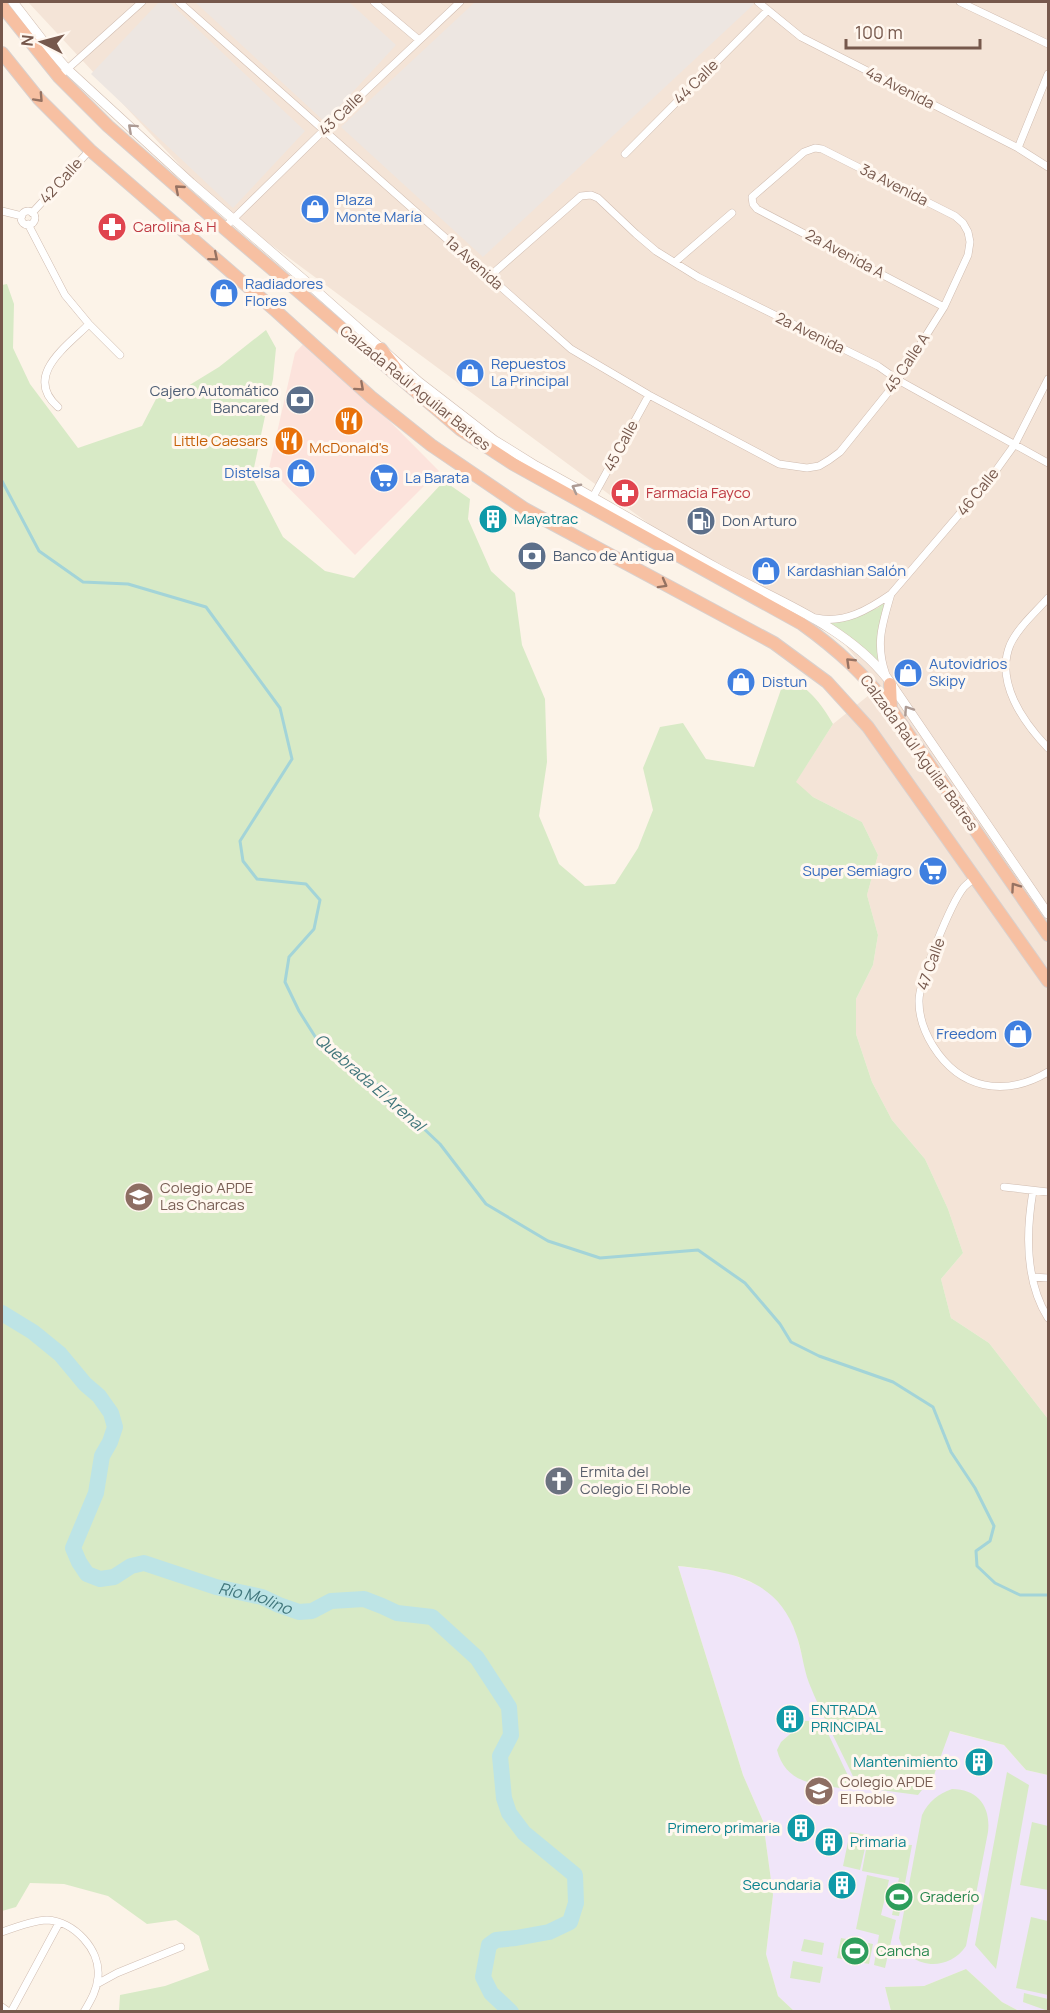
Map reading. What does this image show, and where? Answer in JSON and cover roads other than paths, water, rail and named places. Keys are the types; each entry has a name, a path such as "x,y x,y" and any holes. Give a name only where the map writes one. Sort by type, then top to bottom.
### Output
{"highway":[{"name":"Calzada Raúl Aguilar Batres","path":"2,6 108,126 228,224 417,394 461,430 513,464 802,624 834,647 867,679 891,709 1048,935"},
{"name":"Calzada Raúl Aguilar Batres","path":"2,53 39,99 90,150 276,311 371,397 431,446 525,509 774,643 821,677 868,727 1048,981"},
{"path":"381,349 417,394"},
{"path":"889,681 891,709"}],"street":[{"path":"13,2 47,46 63,73 142,2"},
{"name":"1a Avenida","path":"179,2 571,349 649,395 779,464 807,468"},
{"path":"374,2 419,40"},
{"name":"43 Calle","path":"228,224 460,2"},
{"name":"4a Avenida","path":"758,2 801,37 1018,148 1048,167"},
{"path":"960,2 1048,44"},
{"name":"44 Calle","path":"625,154 768,10"},
{"path":"1018,148 1048,74"},
{"name":"3a Avenida","path":"752,197 804,152 815,148 828,152 955,216 968,232"},
{"name":"42 Calle","path":"32,213 90,150"},
{"name":"2a Avenida","path":"490,276 581,196 591,195 598,198 656,251 698,277 878,366 898,380 1048,463"},
{"name":"2a Avenida A","path":"752,197 753,204 757,208 944,307"},
{"path":"2,210 22,216"},
{"path":"22,216 27,211 32,213 34,221 28,224"},
{"path":"675,262 732,213"},
{"path":"22,216 65,295 88,324 120,355"},
{"path":"228,224 303,279 381,349 494,440 717,568 808,616 851,643 889,681 1048,914"},
{"name":"45 Calle A","path":"807,468 819,466 840,452 898,380 944,307 968,255 970,242 968,232"},
{"path":"58,407 49,400 44,390 45,373 88,324"},
{"name":"46 Calle","path":"808,616 827,620 847,618 876,605 891,594 992,476 1015,444 1048,379"},
{"name":"45 Calle","path":"593,497 649,395"},
{"name":"46 Calle","path":"889,681 881,662 879,639 891,594"},
{"path":"1048,598 1016,635 1011,644 1005,668 1011,695 1022,714 1048,748"},
{"name":"47 Calle","path":"974,878 963,887 947,920 920,991 923,1026 938,1055 946,1065 968,1080 983,1084 1014,1085 1030,1081 1048,1072"},
{"path":"1004,1187 1048,1192"},
{"path":"1033,1191 1028,1228 1029,1247 1033,1277 1048,1318"},
{"path":"1033,1277 1048,1278"},
{"path":"4,1931 42,1921 59,1923 81,1936 96,1957 98,1964 97,1984 84,2012"},
{"path":"2,2007 10,2012 59,1923"},
{"path":"97,1984 117,1973 181,1947"}],"waterway":[{"name":"Quebrada El Arenal","path":"2,481 39,551 83,582 128,584 206,607 280,708 292,759 240,841 243,861 257,879 306,884 320,900 314,929 289,957 285,982 316,1038 366,1074 440,1144 486,1204 548,1241 600,1258 698,1250 745,1283 780,1324 791,1342 819,1356 893,1382 933,1407 951,1452 975,1488 994,1526 990,1541 976,1551 977,1566 995,1583 1020,1595 1048,1595"},
{"name":"Río Molino","path":"2,1313 33,1332 60,1354 85,1384 99,1396 111,1413 115,1427 102,1456 96,1493 73,1548 87,1574 100,1579 114,1577 131,1566 144,1563 216,1587 262,1597 299,1612 312,1611 331,1601 364,1599 397,1613 432,1617 477,1658 509,1707 511,1735 500,1756 504,1798 509,1813 524,1833 575,1875 576,1903 570,1922 549,1932 496,1940 489,1945 483,1977 491,1993 511,2012"}],"place":[{"name":"Plaza Monte María","path":"315,209"},
{"name":"Carolina & H","path":"112,227"},
{"name":"Radiadores Flores","path":"224,293"},
{"name":"Repuestos La Principal","path":"470,373"},
{"name":"Cajero Automático Bancared","path":"300,400"},
{"name":"McDonald's","path":"349,421"},
{"name":"Little Caesars","path":"289,441"},
{"name":"Distelsa","path":"301,473"},
{"name":"La Barata","path":"384,478"},
{"name":"Farmacia Fayco","path":"625,493"},
{"name":"Mayatrac","path":"493,519"},
{"name":"Don Arturo","path":"701,521"},
{"name":"Banco de Antigua","path":"532,556"},
{"name":"Kardashian Salón","path":"766,571"},
{"name":"Autovidrios Skipy","path":"908,673"},
{"name":"Distun","path":"741,682"},
{"name":"Super Semiagro","path":"933,871"},
{"name":"Freedom","path":"1018,1034"},
{"name":"Colegio APDE Las Charcas","path":"139,1197"},
{"name":"Ermita del Colegio El Roble","path":"559,1481"},
{"name":"ENTRADA PRINCIPAL","path":"790,1719"},
{"name":"Mantenimiento","path":"979,1762"},
{"name":"Colegio APDE El Roble","path":"819,1791"},
{"name":"Primero primaria","path":"801,1828"},
{"name":"Primaria","path":"829,1842"},
{"name":"Secundaria","path":"842,1885"},
{"name":"Graderío","path":"899,1897"},
{"name":"Cancha","path":"855,1951"}]}
